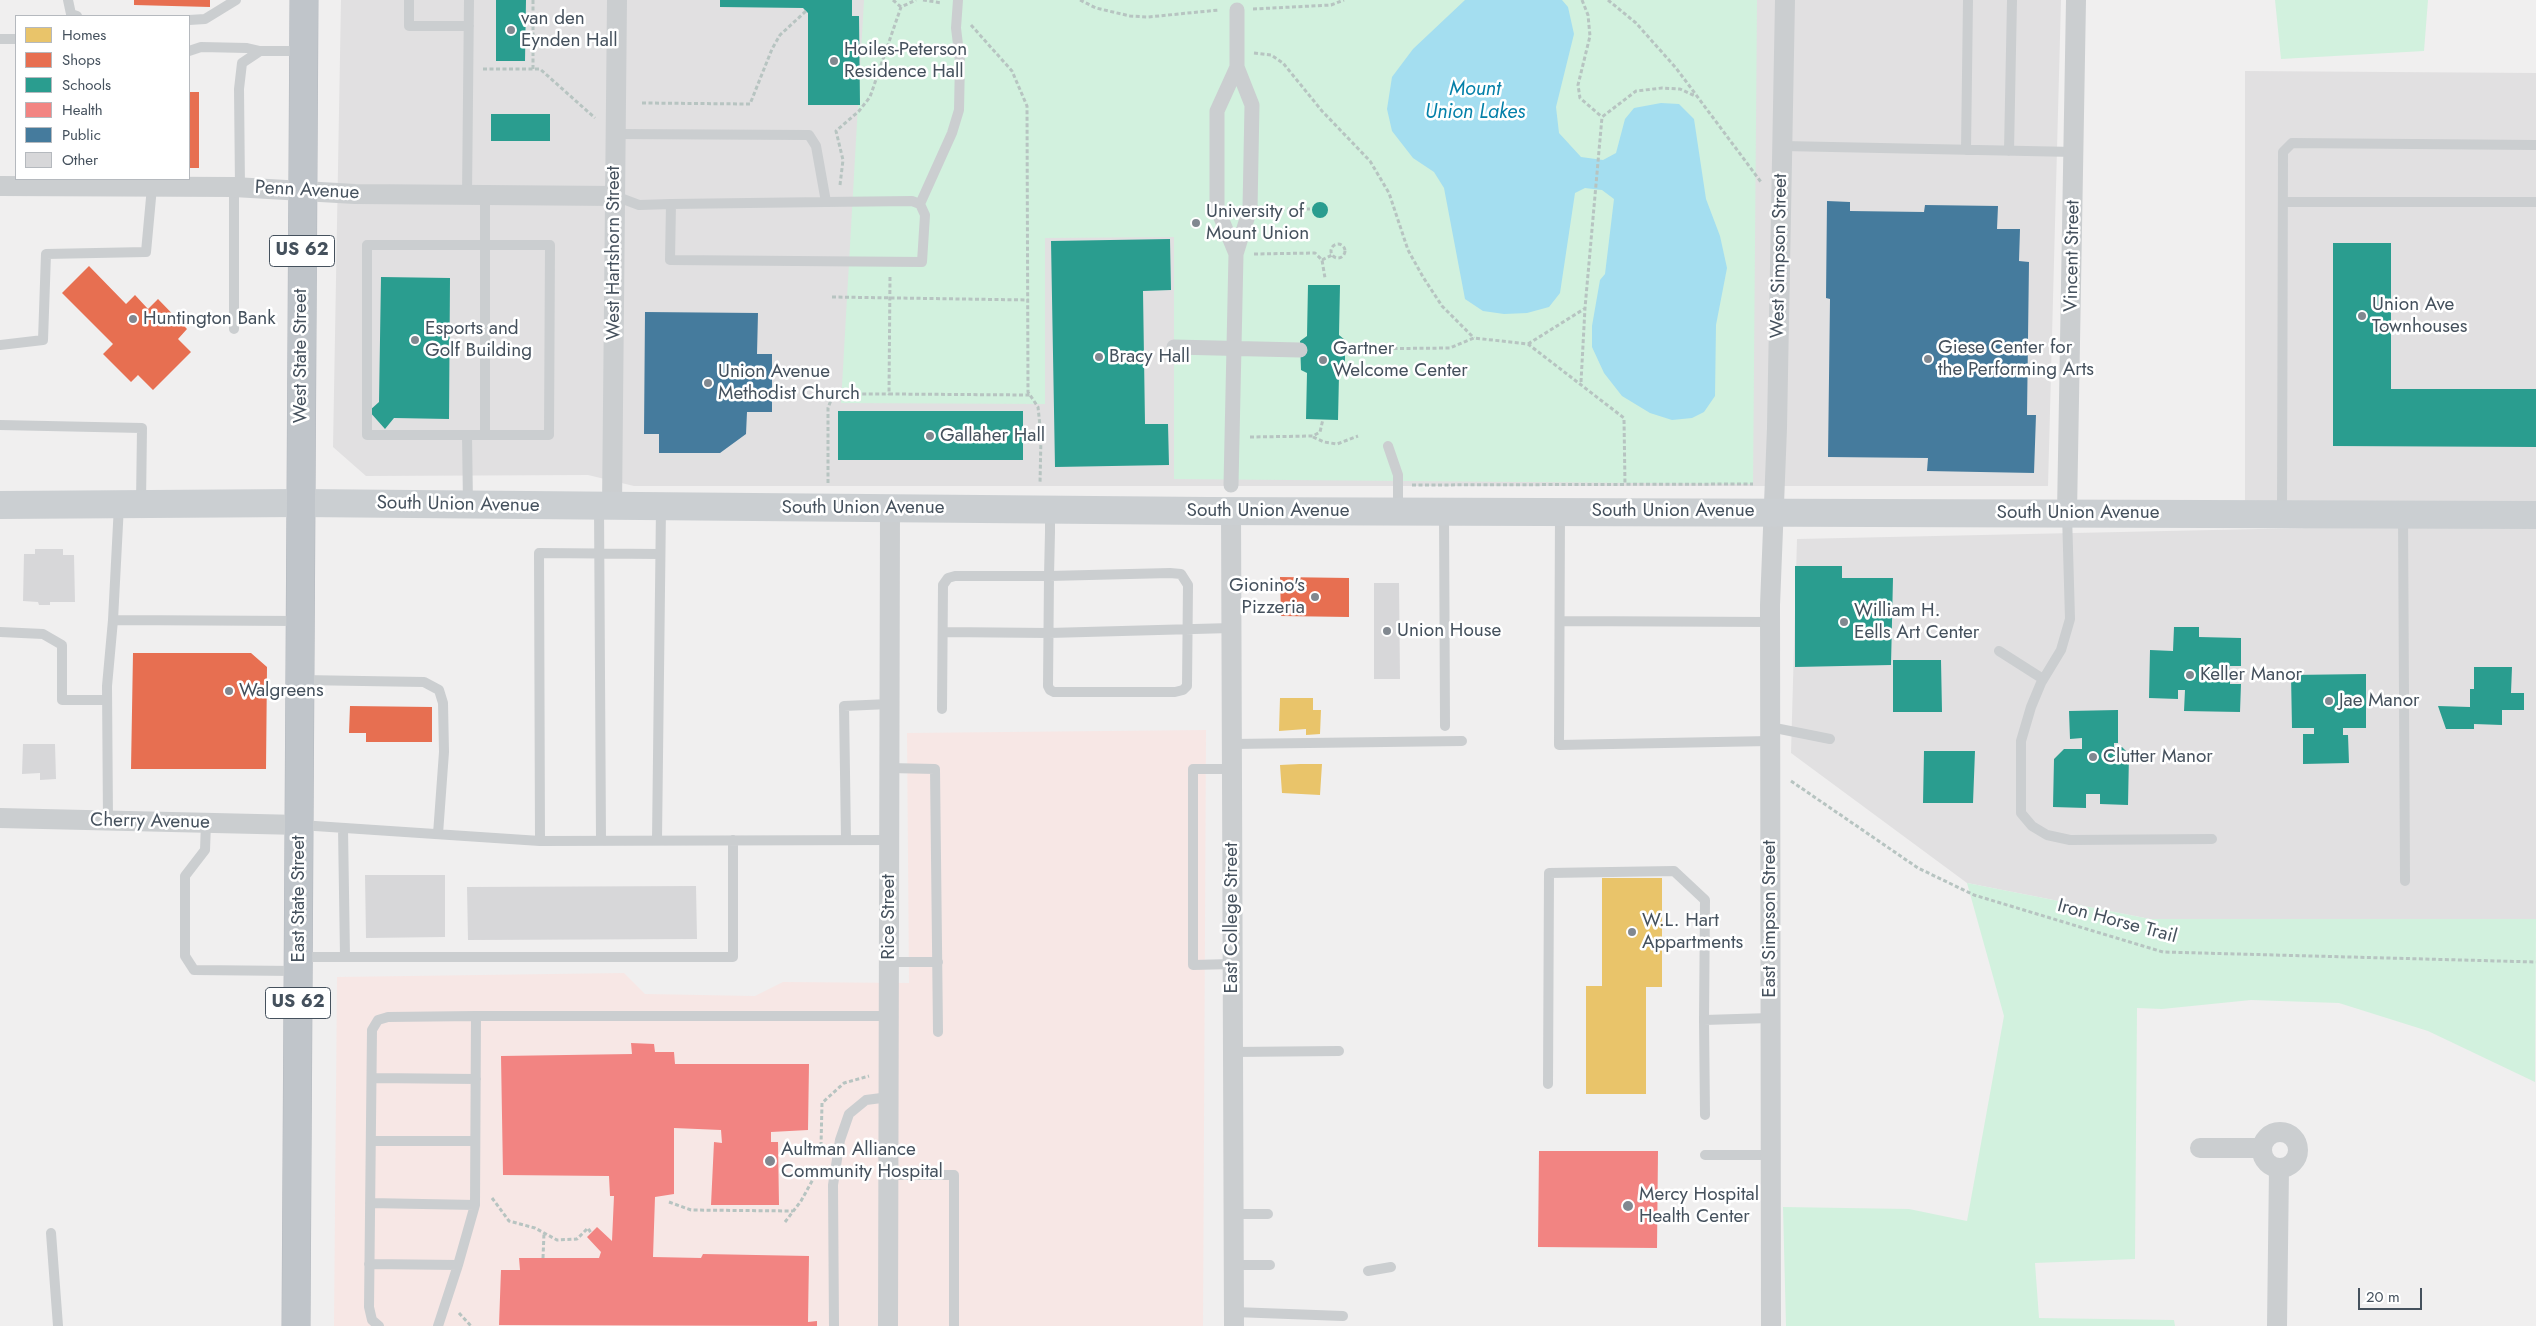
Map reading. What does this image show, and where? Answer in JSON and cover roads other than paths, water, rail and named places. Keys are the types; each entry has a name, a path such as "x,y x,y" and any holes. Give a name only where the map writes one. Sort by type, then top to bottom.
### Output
{"highway":[{"name":"West State Street","path":"300,503 304,0"},
{"name":"East State Street","path":"296,1326 300,825 300,503"}],"main road":[{"name":"South Union Avenue","path":"0,505 300,503 890,509 1050,497 1398,498 1444,511 2536,514"}],"street":[{"name":"West Hartshorn Street","path":"606,506 615,196 617,0"},
{"name":"West Simpson Street","path":"1773,512 1777,428 1784,0"},
{"name":"Vincent Street","path":"2067,513 2075,152 2076,0"},
{"path":"1231,498 1236,254 1250,210 1252,105 1237,67 1238,10"},
{"path":"1236,254 1216,208 1217,110 1237,67"},
{"name":"Penn Avenue","path":"0,186 62,182 237,187 302,191 615,196"},
{"path":"1174,348 1300,350"},
{"name":"East College Street","path":"1231,498 1234,1319"},
{"name":"Rice Street","path":"888,1326 890,509"},
{"name":"East Simpson Street","path":"1770,1326 1770,622 1773,512"},
{"name":"Cherry Avenue","path":"0,818 300,825"},
{"path":"2282,1132 2296,1139 2298,1148 2296,1160 2290,1165 2279,1169 2271,1166 2263,1158 2262,1148 2264,1140 2272,1133 2282,1132"},
{"path":"2200,1148 2262,1148"},
{"path":"2277,1326 2279,1169"}],"lane":[{"path":"68,0 71,14 74,15"},
{"path":"190,20 205,19 236,0"},
{"path":"409,0 408,26 468,26"},
{"path":"469,0 468,69 476,195 485,245 484,434"},
{"path":"920,204 952,133 958,110 960,62 956,13 958,0"},
{"path":"1966,150 1968,0"},
{"path":"2009,151 2012,0"},
{"path":"0,39 15,39"},
{"path":"190,51 201,47 247,48 260,51 303,51"},
{"path":"234,329 239,89 242,63 260,51"},
{"path":"615,128 809,135 816,146 826,202"},
{"path":"2282,514 2283,152 2292,143 2536,145"},
{"path":"1782,146 2075,152"},
{"path":"0,345 43,340 46,254 146,252 156,184"},
{"path":"615,196 640,205 672,204 839,202 912,200 920,204 925,215 922,262 670,260 672,204"},
{"path":"2283,202 2536,202"},
{"path":"367,245 485,245 550,245 549,435 367,434 367,245"},
{"path":"0,425 142,428 113,620 107,700 108,821"},
{"path":"468,434 468,505"},
{"path":"1388,446 1398,475 1398,498"},
{"path":"942,709 943,585 948,578 955,576 1049,576 1181,574 1188,585 1188,681 1183,690 1175,692 1051,692 1048,686 1049,633 1049,576 1050,497"},
{"path":"601,840 600,553 606,506"},
{"path":"657,840 661,507"},
{"path":"1444,511 1445,726"},
{"path":"1560,511 1559,745 1770,734 1830,739"},
{"path":"2067,513 2070,619 2062,650 2043,679 2030,707 2021,741 2021,812 2032,826 2047,835 2070,840 2212,840"},
{"path":"2403,514 2405,881"},
{"path":"540,840 539,553 660,554"},
{"path":"113,620 300,621"},
{"path":"1560,621 1770,622"},
{"path":"943,632 1049,633 1231,628"},
{"path":"0,632 42,634 62,645 62,700 107,700"},
{"path":"1999,651 2043,679"},
{"path":"300,680 424,682 439,690 443,702 444,752 438,834"},
{"path":"846,840 844,706 889,704"},
{"path":"1232,744 1462,741"},
{"path":"889,768 935,769 938,1032"},
{"path":"1232,769 1193,769 1193,965 1232,964"},
{"path":"206,823 205,850 185,876 185,956 194,970 299,964 344,957 732,957 732,840"},
{"path":"300,825 540,840 889,840"},
{"path":"344,828 344,957"},
{"path":"1548,1084 1550,873 1674,871 1705,900 1705,1115"},
{"path":"889,962 938,962"},
{"path":"438,1326 475,1204 476,1016"},
{"path":"379,1326 372,1320 369,1307 372,1030 378,1020 388,1017 476,1016 888,1016"},
{"path":"1704,1020 1770,1018"},
{"path":"1233,1052 1339,1051"},
{"path":"372,1078 476,1079"},
{"path":"834,1326 833,1184 840,1140 849,1114 866,1100 888,1097"},
{"path":"371,1141 475,1141"},
{"path":"1705,1155 1770,1155"},
{"path":"888,1175 954,1175 954,1326"},
{"path":"370,1203 475,1204"},
{"path":"1234,1214 1268,1214"},
{"path":"51,1233 58,1326"},
{"path":"369,1264 458,1265"},
{"path":"1234,1265 1270,1265"},
{"path":"1368,1271 1391,1267"},
{"path":"1234,1319 1343,1316"}],"water":[{"name":"Mount Union Lakes","path":"1465,0 1562,0 1568,7 1574,34 1556,107 1559,133 1581,157 1603,160 1616,153 1625,119 1634,108 1661,103 1679,104 1694,119 1706,199 1720,236 1727,268 1716,325 1715,396 1704,412 1692,418 1672,420 1650,413 1622,396 1604,373 1592,347 1592,326 1600,280 1605,274 1614,199 1602,190 1585,188 1575,193 1560,293 1549,307 1527,313 1504,314 1483,311 1465,299 1444,188 1434,172 1413,158 1392,131 1387,109 1392,77 1413,49"}],"place":[{"name":"van den Eynden Hall","path":"511,30"},
{"name":"Hoiles-Peterson Residence Hall","path":"834,61"},
{"name":"University of Mount Union","path":"1196,223"},
{"name":"Union Ave Townhouses","path":"2362,316"},
{"name":"Huntington Bank","path":"133,319"},
{"name":"Esports and Golf Building","path":"415,340"},
{"name":"Bracy Hall","path":"1099,357"},
{"name":"Giese Center for the Performing Arts","path":"1928,359"},
{"name":"Gartner Welcome Center","path":"1323,360"},
{"name":"Union Avenue Methodist Church","path":"708,383"},
{"name":"Gallaher Hall","path":"930,436"},
{"name":"Gionino's Pizzeria","path":"1315,597"},
{"name":"William H. Eells Art Center","path":"1844,622"},
{"name":"Union House","path":"1387,631"},
{"name":"Keller Manor","path":"2190,675"},
{"name":"Walgreens","path":"229,691"},
{"name":"Jae Manor","path":"2329,701"},
{"name":"Clutter Manor","path":"2093,757"},
{"name":"W.L. Hart Appartments","path":"1632,932"},
{"name":"Aultman Alliance Community Hospital","path":"770,1161"},
{"name":"Mercy Hospital Health Center","path":"1628,1206"}]}
